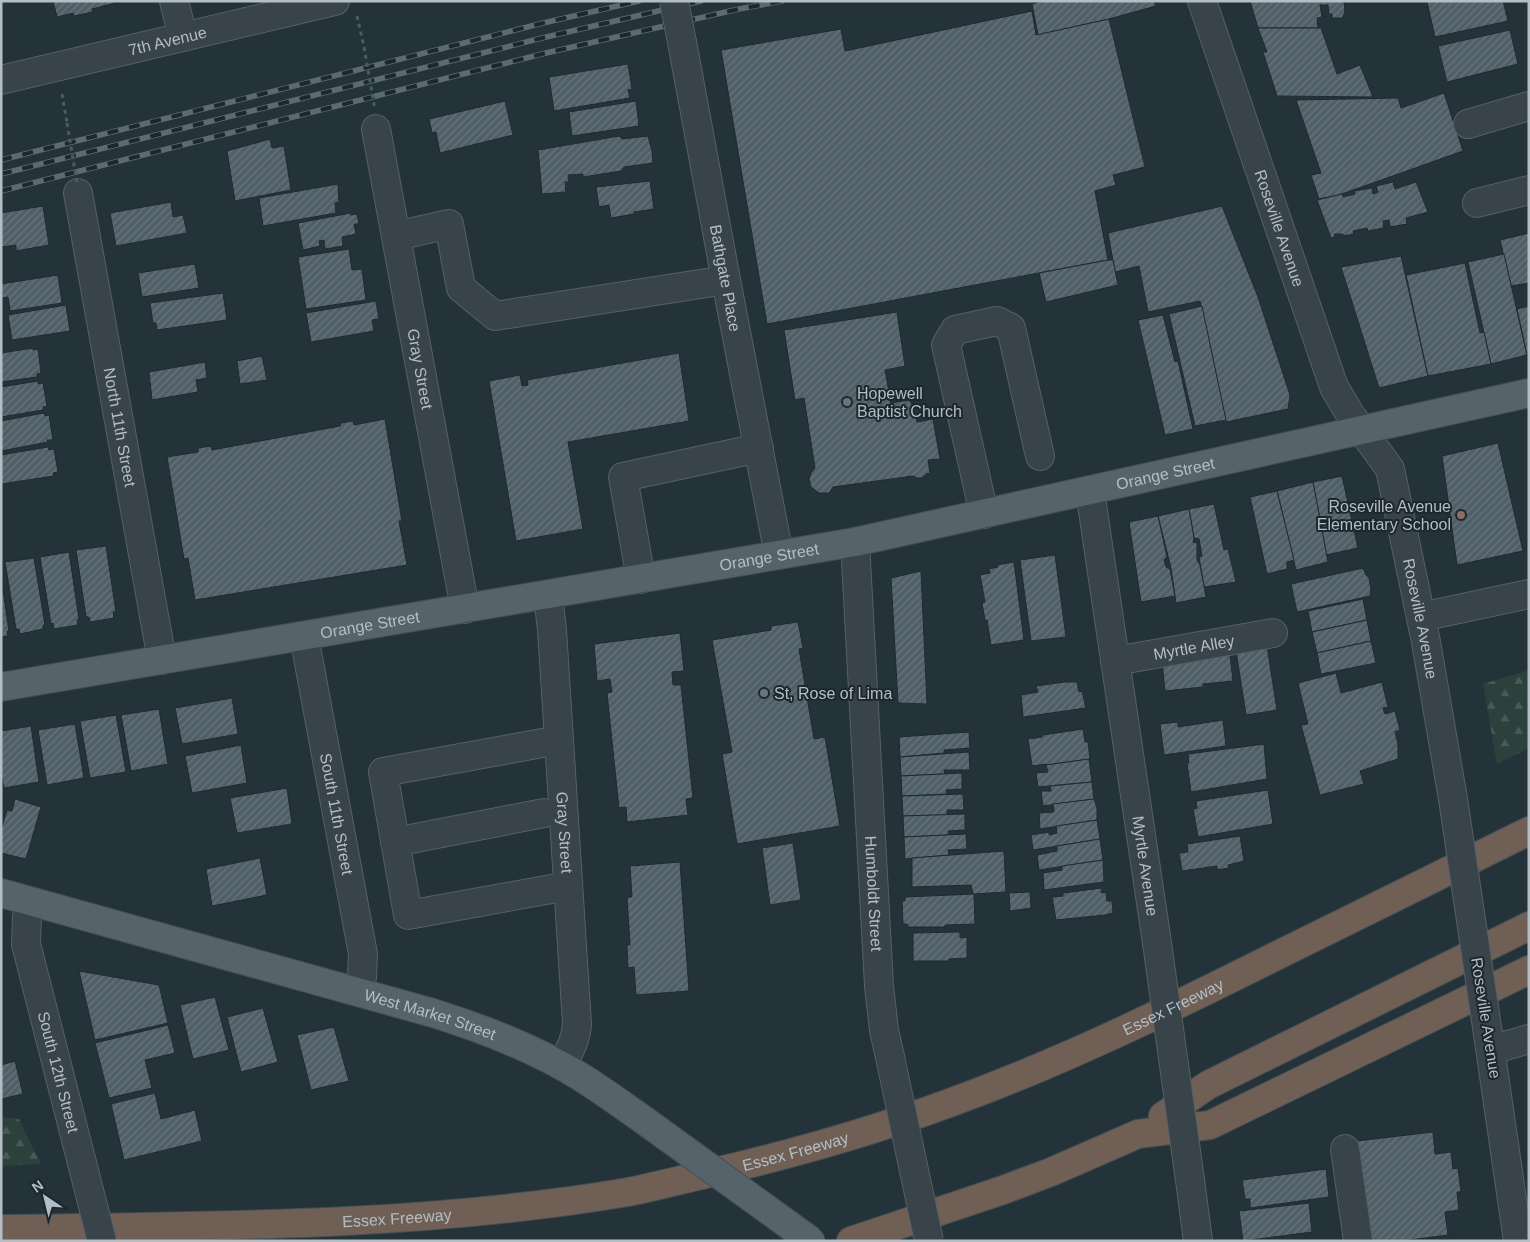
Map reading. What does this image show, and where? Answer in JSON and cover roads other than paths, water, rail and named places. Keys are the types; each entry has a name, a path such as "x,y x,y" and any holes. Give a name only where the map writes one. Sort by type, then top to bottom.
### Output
{"highway":[{"name":"Essex Freeway","path":"1,1229 268,1224 412,1217 630,1191 796,1152 930,1110 1064,1056 1220,984 1529,831"},
{"path":"851,1241 1003,1190 1138,1134 1208,1085 1529,926"},
{"path":"1138,1134 1210,1126 1529,970"}],"main road":[{"name":"Orange Street","path":"1,687 855,542 1529,393"},
{"name":"West Market Street","path":"1,894 433,1013 463,1022 506,1040 561,1066 598,1088 644,1121 784,1230 811,1241"}],"street":[{"path":"174,1 183,37"},
{"name":"Bathgate Place","path":"674,1 779,555"},
{"name":"Roseville Avenue","path":"1202,1 1334,387 1362,431 1390,468 1421,617 1453,799 1518,1241"},
{"name":"7th Avenue","path":"1,80 183,37 345,6"},
{"path":"1468,124 1529,106"},
{"name":"Gray Street","path":"376,119 465,608"},
{"name":"North 11th Street","path":"78,188 162,660"},
{"path":"1477,203 1529,190"},
{"path":"396,236 449,224 461,288 495,316 726,280"},
{"path":"984,514 946,345 955,330 997,321 1011,328 1040,456"},
{"path":"641,578 622,477 759,448"},
{"name":"Myrtle Avenue","path":"1090,491 1157,943 1198,1241"},
{"name":"Humboldt Street","path":"855,542 879,986 884,1030 929,1241"},
{"name":"Gray Street","path":"548,594 578,1024 573,1044 561,1066"},
{"path":"1421,617 1529,594"},
{"name":"Myrtle Alley","path":"1115,661 1273,633"},
{"name":"South 11th Street","path":"304,636 363,954 359,992"},
{"path":"559,740 383,772 408,915 568,886"},
{"path":"395,842 544,813"},
{"name":"South 12th Street","path":"32,902 26,923 26,944 102,1241"},
{"path":"1489,1042 1529,1039"},
{"path":"1345,1149 1358,1241"}],"railway":[{"path":"1,160 539,24 639,1"},
{"path":"1,174 542,38 701,1"},
{"path":"1,191 546,53 782,1"}],"place":[{"name":"Hopewell Baptist Church","path":"847,402"},
{"name":"Roseville Avenue Elementary School","path":"1461,515"},
{"name":"St, Rose of Lima","path":"764,693"}]}
